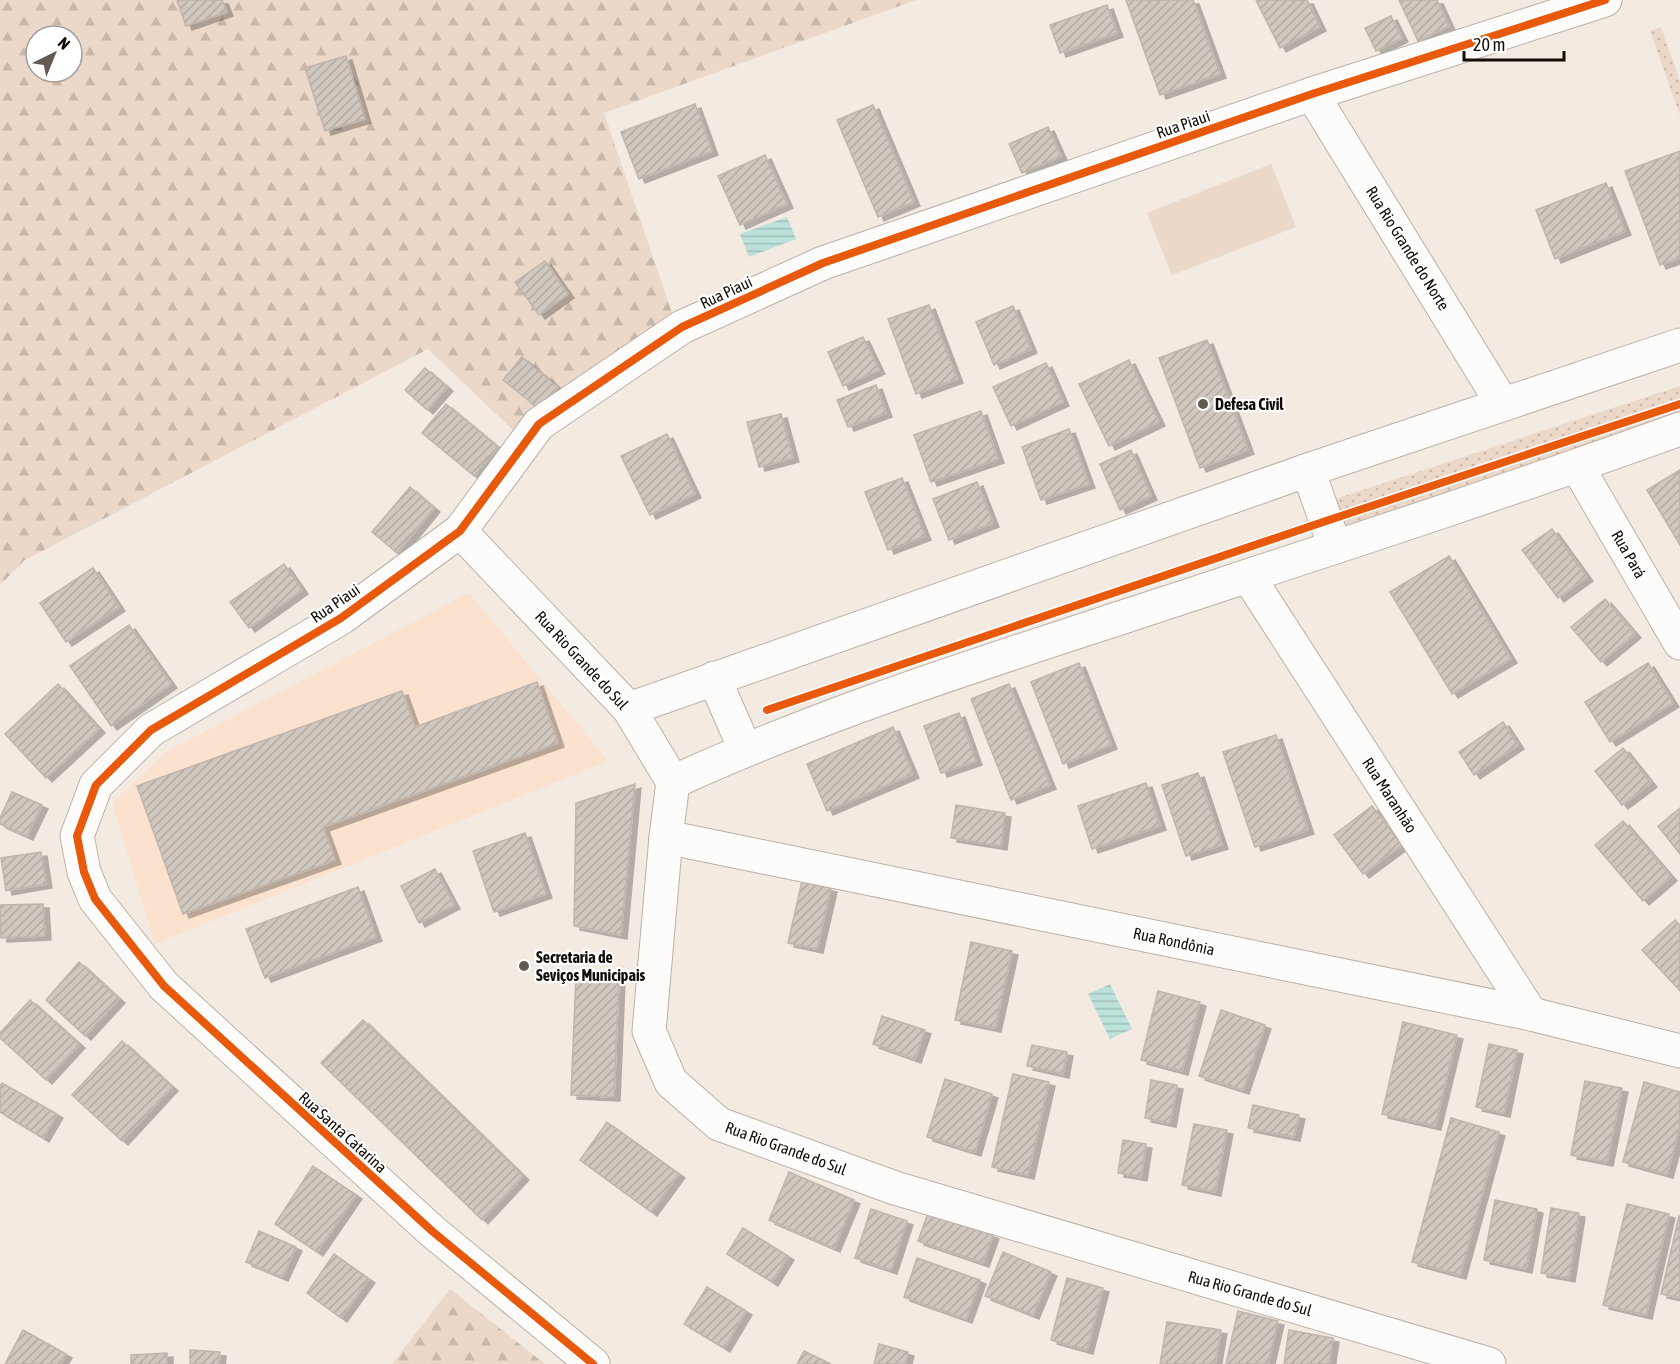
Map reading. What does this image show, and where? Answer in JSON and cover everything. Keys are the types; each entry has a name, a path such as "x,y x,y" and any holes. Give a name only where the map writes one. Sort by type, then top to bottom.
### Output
{"street":[{"name":"Rua Piaui","path":"95,899 84,872 77,836 96,785 151,730 340,618 460,531 539,424 682,327 823,263 1312,94 1605,0"},
{"name":"Rua Rio Grande do Norte","path":"1312,94 1502,403"},
{"path":"629,709 1308,470 1680,345"},
{"path":"673,782 745,749 976,665 1577,466 1680,429"},
{"name":"Rua Pará","path":"1577,466 1680,643"},
{"path":"1308,470 1335,547"},
{"name":"Rua Rio Grande do Sul","path":"460,531 629,709 673,782 649,1031 671,1082 719,1124 895,1188 1489,1364"},
{"name":"Rua Maranhão","path":"1248,576 1531,1014"},
{"path":"714,678 745,749"},
{"name":"Rua Rondônia","path":"666,837 1531,1014 1680,1050"},
{"name":"Rua Santa Catarina","path":"95,899 164,986 432,1231 593,1364"}],"shaded area":[{"path":"469,593 608,761 155,944 112,803 166,752"}],"green space":[{"path":"0,0 916,0 604,113 674,319 517,434 428,349 25,560 0,585"},
{"path":"1661,27 1680,81 1680,115 1650,31"},
{"path":"1271,164 1296,227 1172,275 1147,213"},
{"path":"1680,386 1680,401 1335,513 1329,501"},
{"path":"1680,407 1680,423 1343,532 1337,521"},
{"path":"450,1289 545,1364 392,1364"}],"water":[{"path":"787,217 796,239 749,257 740,234"},
{"path":"1110,984 1132,1029 1110,1039 1088,994"}],"building":[{"path":"177,0 222,0 227,12 186,26"},
{"path":"1126,0 1193,0 1220,74 1160,95"},
{"path":"1256,0 1307,0 1320,27 1280,48"},
{"path":"1399,0 1437,0 1449,26 1418,41"},
{"path":"1107,5 1117,33 1060,53 1050,25"},
{"path":"1391,16 1402,38 1376,51 1365,28"},
{"path":"346,56 365,119 325,131 305,68"},
{"path":"695,104 712,151 639,179 621,132"},
{"path":"873,105 914,202 878,217 837,120"},
{"path":"1048,127 1061,156 1022,173 1009,144"},
{"path":"1680,151 1680,258 1660,265 1625,171"},
{"path":"765,155 787,204 740,225 718,176"},
{"path":"1606,183 1625,231 1555,259 1536,210"},
{"path":"545,261 568,294 539,315 515,282"},
{"path":"929,305 957,379 916,394 888,319"},
{"path":"1013,306 1031,349 994,365 976,322"},
{"path":"863,337 879,370 843,386 828,352"},
{"name":"Defesa Civil","path":"1207,340 1248,450 1200,468 1159,358"},
{"path":"522,357 558,387 539,409 503,380"},
{"path":"1129,360 1159,422 1109,446 1079,384"},
{"path":"1046,363 1063,402 1011,426 993,387"},
{"path":"425,368 447,387 427,410 405,390"},
{"path":"876,385 886,413 848,427 837,400"},
{"path":"446,404 498,447 474,476 422,433"},
{"path":"981,411 998,459 931,482 914,435"},
{"path":"781,414 793,458 759,467 747,422"},
{"path":"1069,429 1089,484 1041,500 1022,447"},
{"path":"667,434 695,494 650,515 621,456"},
{"path":"1131,450 1151,496 1120,510 1100,464"},
{"path":"1680,470 1680,545 1647,490"},
{"path":"902,478 925,536 888,550 865,492"},
{"path":"977,482 993,523 949,540 933,499"},
{"path":"410,487 434,508 397,553 372,532"},
{"path":"1552,529 1587,577 1558,598 1522,550"},
{"path":"1449,556 1511,659 1452,694 1390,592"},
{"path":"284,564 302,590 249,628 230,602"},
{"path":"93,568 119,607 66,642 40,603"},
{"path":"1605,599 1635,634 1601,662 1571,627"},
{"path":"129,625 171,684 111,726 70,666"},
{"path":"1079,663 1111,745 1063,764 1031,682"},
{"path":"1648,663 1673,703 1610,742 1585,702"},
{"path":"537,682 558,743 323,827 335,860 183,914 137,786 402,691 415,727"},
{"path":"58,684 99,729 46,778 5,734"},
{"path":"1009,684 1050,785 1011,800 971,699"},
{"path":"959,713 976,761 941,773 924,726"},
{"path":"1503,722 1518,745 1474,775 1459,752"},
{"path":"893,727 913,774 827,811 807,764"},
{"path":"1276,735 1308,830 1255,847 1223,752"},
{"path":"1623,748 1651,783 1622,805 1595,771"},
{"path":"1198,773 1222,845 1186,856 1162,785"},
{"path":"1146,783 1160,826 1092,849 1078,806"},
{"path":"635,784 621,935 574,926 576,803"},
{"path":"12,792 42,805 27,836 0,824 0,818"},
{"path":"956,805 1005,813 1001,846 951,838"},
{"path":"1372,806 1402,845 1363,874 1334,835"},
{"path":"1680,808 1680,854 1658,826"},
{"path":"1623,821 1671,877 1643,901 1595,845"},
{"path":"525,833 546,894 494,912 473,851"},
{"path":"41,852 46,884 6,891 1,858"},
{"path":"435,869 454,905 419,923 401,886"},
{"path":"802,881 831,888 817,949 788,943"},
{"path":"358,887 376,937 265,978 246,929"},
{"path":"43,904 45,936 1,938 0,905"},
{"path":"1675,920 1680,925 1680,991 1642,950"},
{"path":"971,942 1012,951 995,1028 955,1020"},
{"path":"79,962 119,999 85,1036 46,1000"},
{"path":"576,975 619,977 614,1097 571,1095"},
{"path":"1158,991 1200,1002 1182,1071 1141,1060"},
{"path":"30,1000 79,1044 46,1080 0,1038 0,1033"},
{"path":"1221,1010 1265,1025 1243,1090 1199,1076"},
{"path":"882,1016 925,1030 915,1059 873,1044"},
{"path":"363,1020 523,1176 482,1220 321,1063"},
{"path":"1403,1022 1457,1035 1435,1126 1382,1114"},
{"path":"122,1041 172,1087 122,1141 72,1095"},
{"path":"1489,1044 1517,1050 1504,1113 1476,1107"},
{"path":"1032,1045 1067,1052 1063,1074 1027,1066"},
{"path":"1013,1074 1049,1082 1028,1175 992,1167"},
{"path":"945,1079 992,1094 975,1152 927,1137"},
{"path":"1151,1080 1177,1085 1170,1123 1145,1118"},
{"path":"1585,1081 1622,1088 1607,1162 1571,1155"},
{"path":"1644,1082 1680,1092 1680,1126 1667,1174 1623,1162"},
{"path":"2,1083 57,1114 43,1138 0,1112"},
{"path":"1253,1105 1299,1115 1294,1137 1248,1128"},
{"path":"1451,1118 1499,1132 1460,1275 1412,1262"},
{"path":"607,1122 679,1174 651,1212 580,1160"},
{"path":"1194,1124 1227,1130 1215,1192 1182,1185"},
{"path":"1123,1140 1146,1144 1141,1177 1118,1173"},
{"path":"313,1166 356,1195 317,1252 275,1224"},
{"path":"789,1172 854,1200 834,1248 769,1220"},
{"path":"1495,1200 1537,1209 1526,1269 1484,1260"},
{"path":"1627,1204 1669,1214 1646,1315 1603,1305"},
{"path":"1551,1208 1579,1213 1569,1278 1541,1273"},
{"path":"871,1209 907,1221 891,1270 855,1258"},
{"path":"928,1213 993,1235 983,1263 918,1241"},
{"path":"1680,1217 1680,1298 1661,1294"},
{"path":"743,1228 788,1256 772,1282 727,1254"},
{"path":"259,1231 296,1247 282,1277 246,1262"},
{"path":"1003,1252 1051,1272 1033,1315 985,1296"},
{"path":"334,1254 369,1279 341,1318 307,1293"},
{"path":"917,1258 980,1280 966,1319 904,1297"},
{"path":"1067,1278 1103,1288 1087,1350 1051,1340"},
{"path":"707,1287 746,1311 724,1348 684,1324"},
{"path":"1238,1311 1278,1321 1268,1364 1226,1364"},
{"path":"1167,1322 1221,1330 1215,1364 1160,1364"},
{"path":"23,1330 66,1354 60,1364 5,1364"},
{"path":"1289,1330 1333,1338 1329,1364 1284,1364"},
{"path":"879,1344 908,1352 905,1364 874,1364"},
{"path":"190,1350 220,1352 219,1364 190,1364"},
{"path":"804,1351 831,1364 797,1364"},
{"path":"167,1353 167,1364 131,1364 131,1355"}],"cycle path":[{"path":"593,1364 432,1231 164,986 95,899 84,872 77,836 96,785 151,730 341,618 460,531 539,424 682,327 823,263 1312,94 1605,0"},
{"path":"767,710 1680,404"}],"place":[{"name":"Defesa Civil","path":"1203,404"},
{"name":"Secretaria de Seviços Municipais","path":"524,966"}]}
